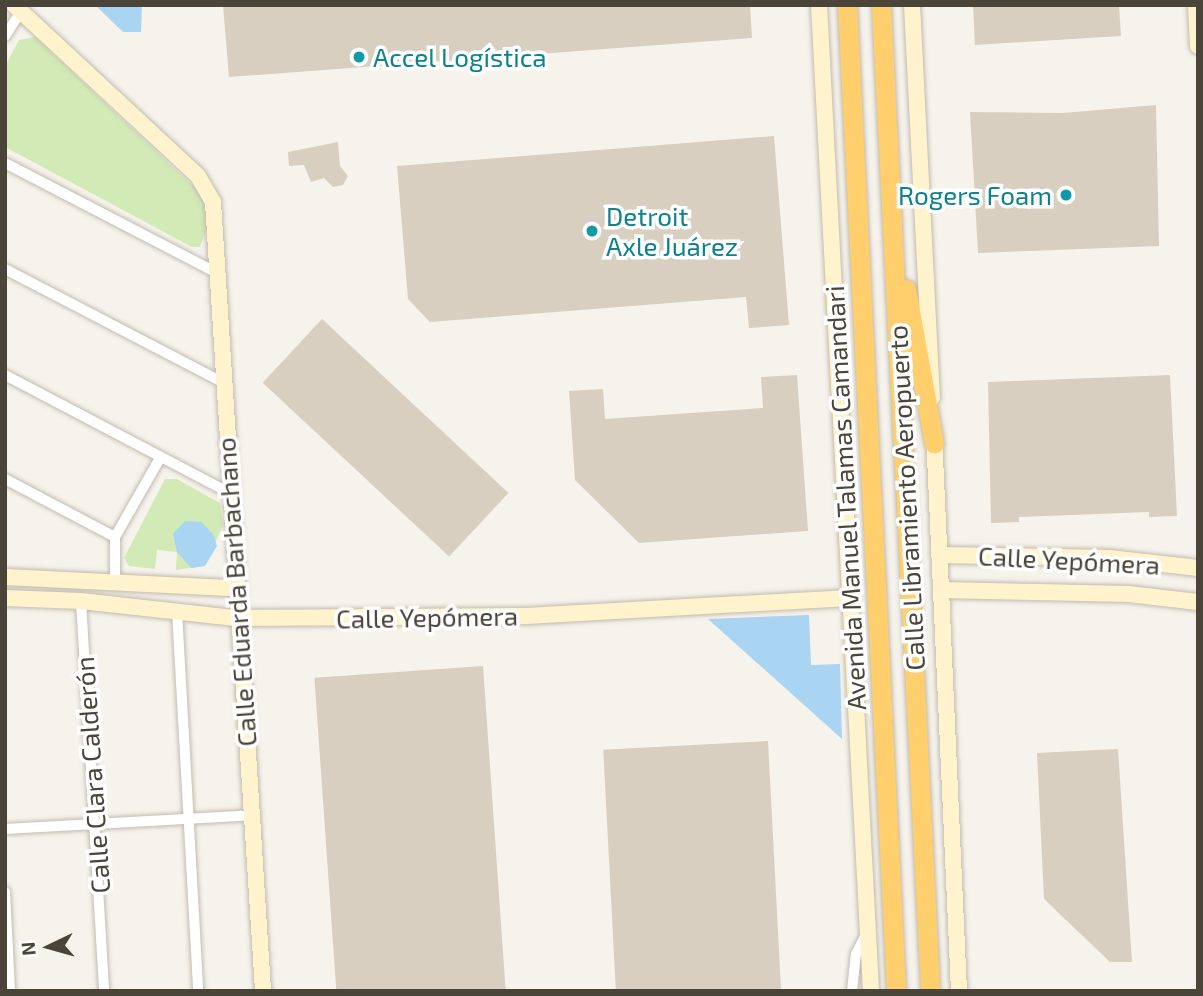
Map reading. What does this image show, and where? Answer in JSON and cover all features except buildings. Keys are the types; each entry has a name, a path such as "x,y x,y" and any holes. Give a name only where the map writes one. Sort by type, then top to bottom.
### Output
{"highway":[{"name":"Calle Libramiento Aeropuerto","path":"847,5 896,991"},
{"name":"Calle Libramiento Aeropuerto","path":"881,5 930,991"},
{"path":"892,210 934,443"}],"main road":[{"name":"Avenida Manuel Talamas Camandari","path":"819,5 872,991"},
{"path":"912,5 959,991"},
{"path":"1196,5 1198,46"},
{"name":"Calle Eduarda Barbachano","path":"17,8 198,177 210,193 217,273 234,588 263,991"},
{"name":"Calle Yepómera","path":"939,555 1110,558 1198,568"},
{"path":"5,577 234,588"},
{"name":"Calle Yepómera","path":"941,590 1129,594 1198,602"},
{"name":"Calle Yepómera","path":"5,598 81,601 236,618 526,616 850,598"}],"street":[{"path":"5,36 17,8"},
{"path":"5,163 217,273"},
{"path":"5,269 222,383"},
{"path":"5,375 228,492"},
{"path":"115,583 115,537 160,458"},
{"path":"5,479 115,537"},
{"name":"Calle Clara Calderón","path":"81,601 104,991"},
{"path":"177,611 198,991"},
{"path":"5,829 252,815"},
{"path":"5,892 10,991"},
{"path":"852,991 856,954 868,929"}],"green space":[{"path":"35,37 211,203 213,212 200,247 192,247 5,147 5,66 19,40"},
{"path":"165,479 177,479 220,503 223,525 205,566 176,570 177,552 157,550 155,569 129,566 124,558"}],"water":[{"path":"95,5 142,5 141,32 123,32"},
{"path":"185,521 201,522 213,534 217,546 205,566 191,568 177,552 173,534"},
{"path":"809,615 811,665 840,664 842,739 708,619"}],"place":[{"name":"Accel Logística","path":"359,57"},
{"name":"Rogers Foam","path":"1066,195"},
{"name":"Detroit Axle Juárez","path":"592,231"}]}
